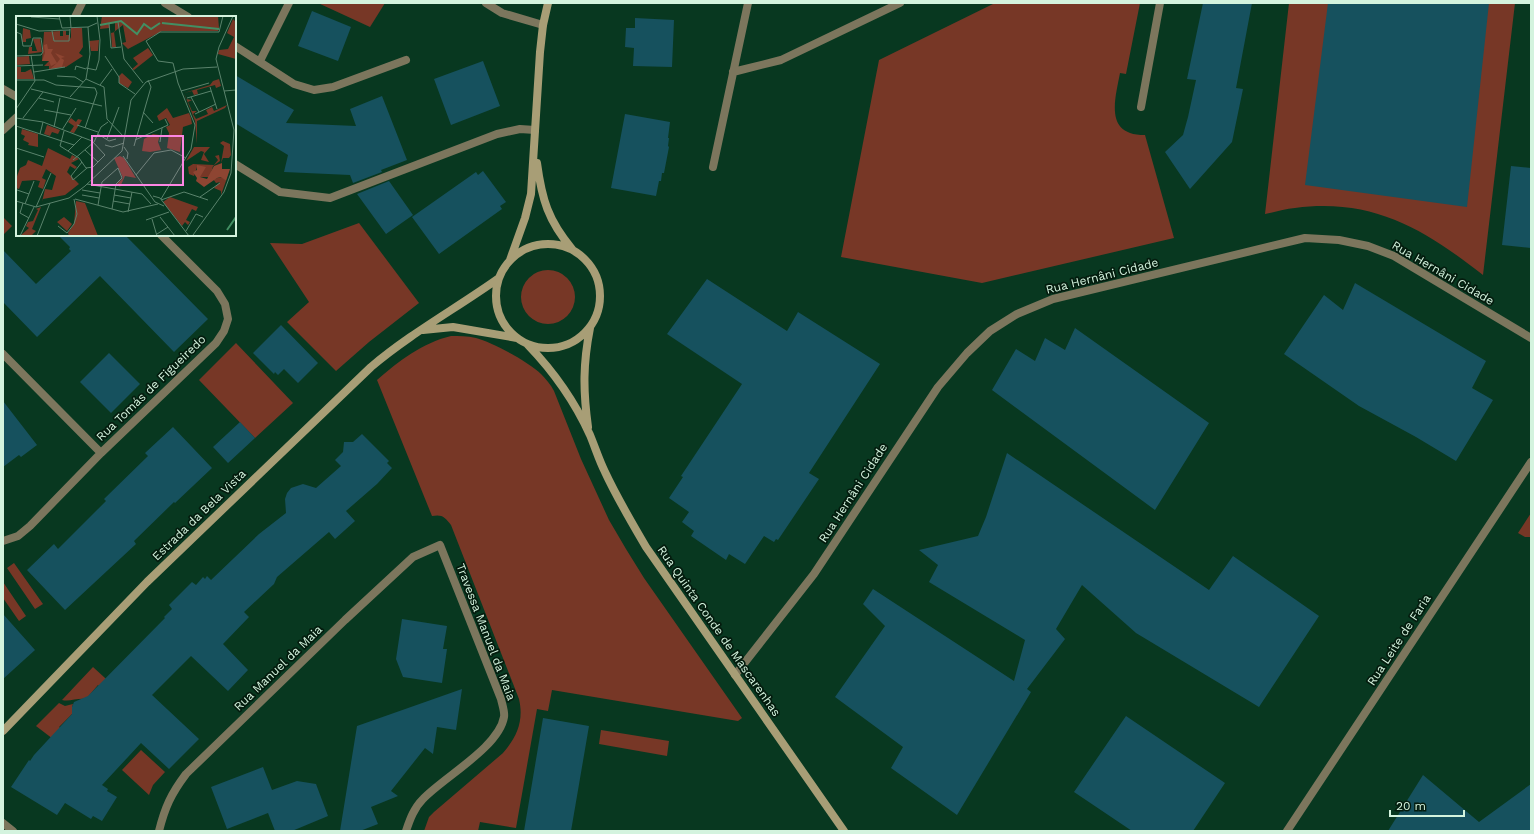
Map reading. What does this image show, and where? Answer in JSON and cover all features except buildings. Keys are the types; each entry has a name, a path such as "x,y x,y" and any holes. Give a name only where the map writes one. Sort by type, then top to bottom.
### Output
{"street":[{"path":"76,16 82,3"},
{"path":"165,3 186,16"},
{"path":"260,61 288,3"},
{"path":"486,3 502,13 543,25"},
{"path":"510,260 525,218 531,194 543,25 548,3"},
{"path":"713,167 748,3"},
{"path":"733,72 781,60 900,3"},
{"path":"1141,107 1160,3"},
{"path":"236,47 294,84 314,90 333,87 406,60"},
{"path":"3,89 16,96"},
{"path":"3,130 16,118"},
{"path":"236,165 280,192 330,198 497,134 520,129 535,130"},
{"path":"534,150 541,193 550,216 560,234 572,250 587,261 596,276 600,294 598,312 590,328 578,340 562,347 545,348 528,345 517,338 505,326 498,312 496,295 499,278 503,269 510,260 524,250 539,245 556,245 572,250"},
{"name":"Rua Tomás de Figueiredo","path":"3,541 18,536 30,526 101,453 216,343 224,331 228,319 225,304 217,291 162,236"},
{"name":"Rua Hernâni Cidade","path":"735,676 814,574 938,387 967,353 990,331 1018,314 1053,299 1304,238 1339,240 1368,246 1394,256 1531,338"},
{"name":"Estrada da Bela Vista","path":"3,731 147,582 366,372 395,347 423,330 499,278"},
{"path":"423,330 453,327 517,338"},
{"name":"Rua Quinta Conde de Mascarenhas","path":"590,328 585,354 584,401 590,436"},
{"name":"Rua Quinta Conde de Mascarenhas","path":"528,345 560,382 576,408 590,436 604,471 624,510 646,547 844,831"},
{"path":"3,354 101,453"},
{"name":"Rua Leite de Faria","path":"1287,831 1531,462"},
{"name":"Travessa Manuel da Maia","path":"406,831 411,814 422,799 485,747 497,733 504,717 502,699 440,545"},
{"name":"Rua Manuel da Maia","path":"159,831 164,812 173,792 186,774 345,620 413,557 440,545"},
{"path":"3,823 13,831"}],"shaded area":[{"path":"318,3 385,3 370,27"},
{"path":"995,3 1140,3 1126,74 1120,73 1116,94 1115,114 1118,123 1123,129 1132,133 1145,135 1174,238 982,283 841,257 879,60"},
{"path":"1289,3 1515,3 1483,275 1440,244 1418,231 1396,220 1373,213 1349,208 1323,206 1291,208 1265,214"},
{"path":"3,217 12,226 3,235"},
{"path":"359,223 419,303 369,342 336,371 287,322 309,302 270,243 302,244"},
{"path":"543,270 553,270 563,274 571,282 575,292 575,302 571,312 563,320 553,324 543,324 533,320 525,312 521,302 521,292 525,282 533,274"},
{"path":"451,336 476,338 500,348 528,364 541,374 548,382 554,391 581,459 609,520 644,578 742,718 738,721 552,690 548,711 537,709 516,828 480,822 478,831 424,831 429,817 434,812 503,753 508,747 516,735 521,714 519,699 451,525 443,517 438,515 432,516 377,380 402,360 421,348 440,339"},
{"path":"236,343 293,403 255,438 199,380"},
{"path":"1531,513 1531,537 1525,537 1518,533"},
{"path":"14,563 43,604 35,609 7,568"},
{"path":"3,582 26,616 19,621 3,598"},
{"path":"93,667 128,699 122,706 98,685 86,699 67,701 62,700"},
{"path":"59,703 65,706 73,704 72,714 59,727 78,744 70,752 36,726"},
{"path":"601,730 669,741 667,756 599,744"},
{"path":"141,750 165,772 153,785 149,795 122,770"}]}
